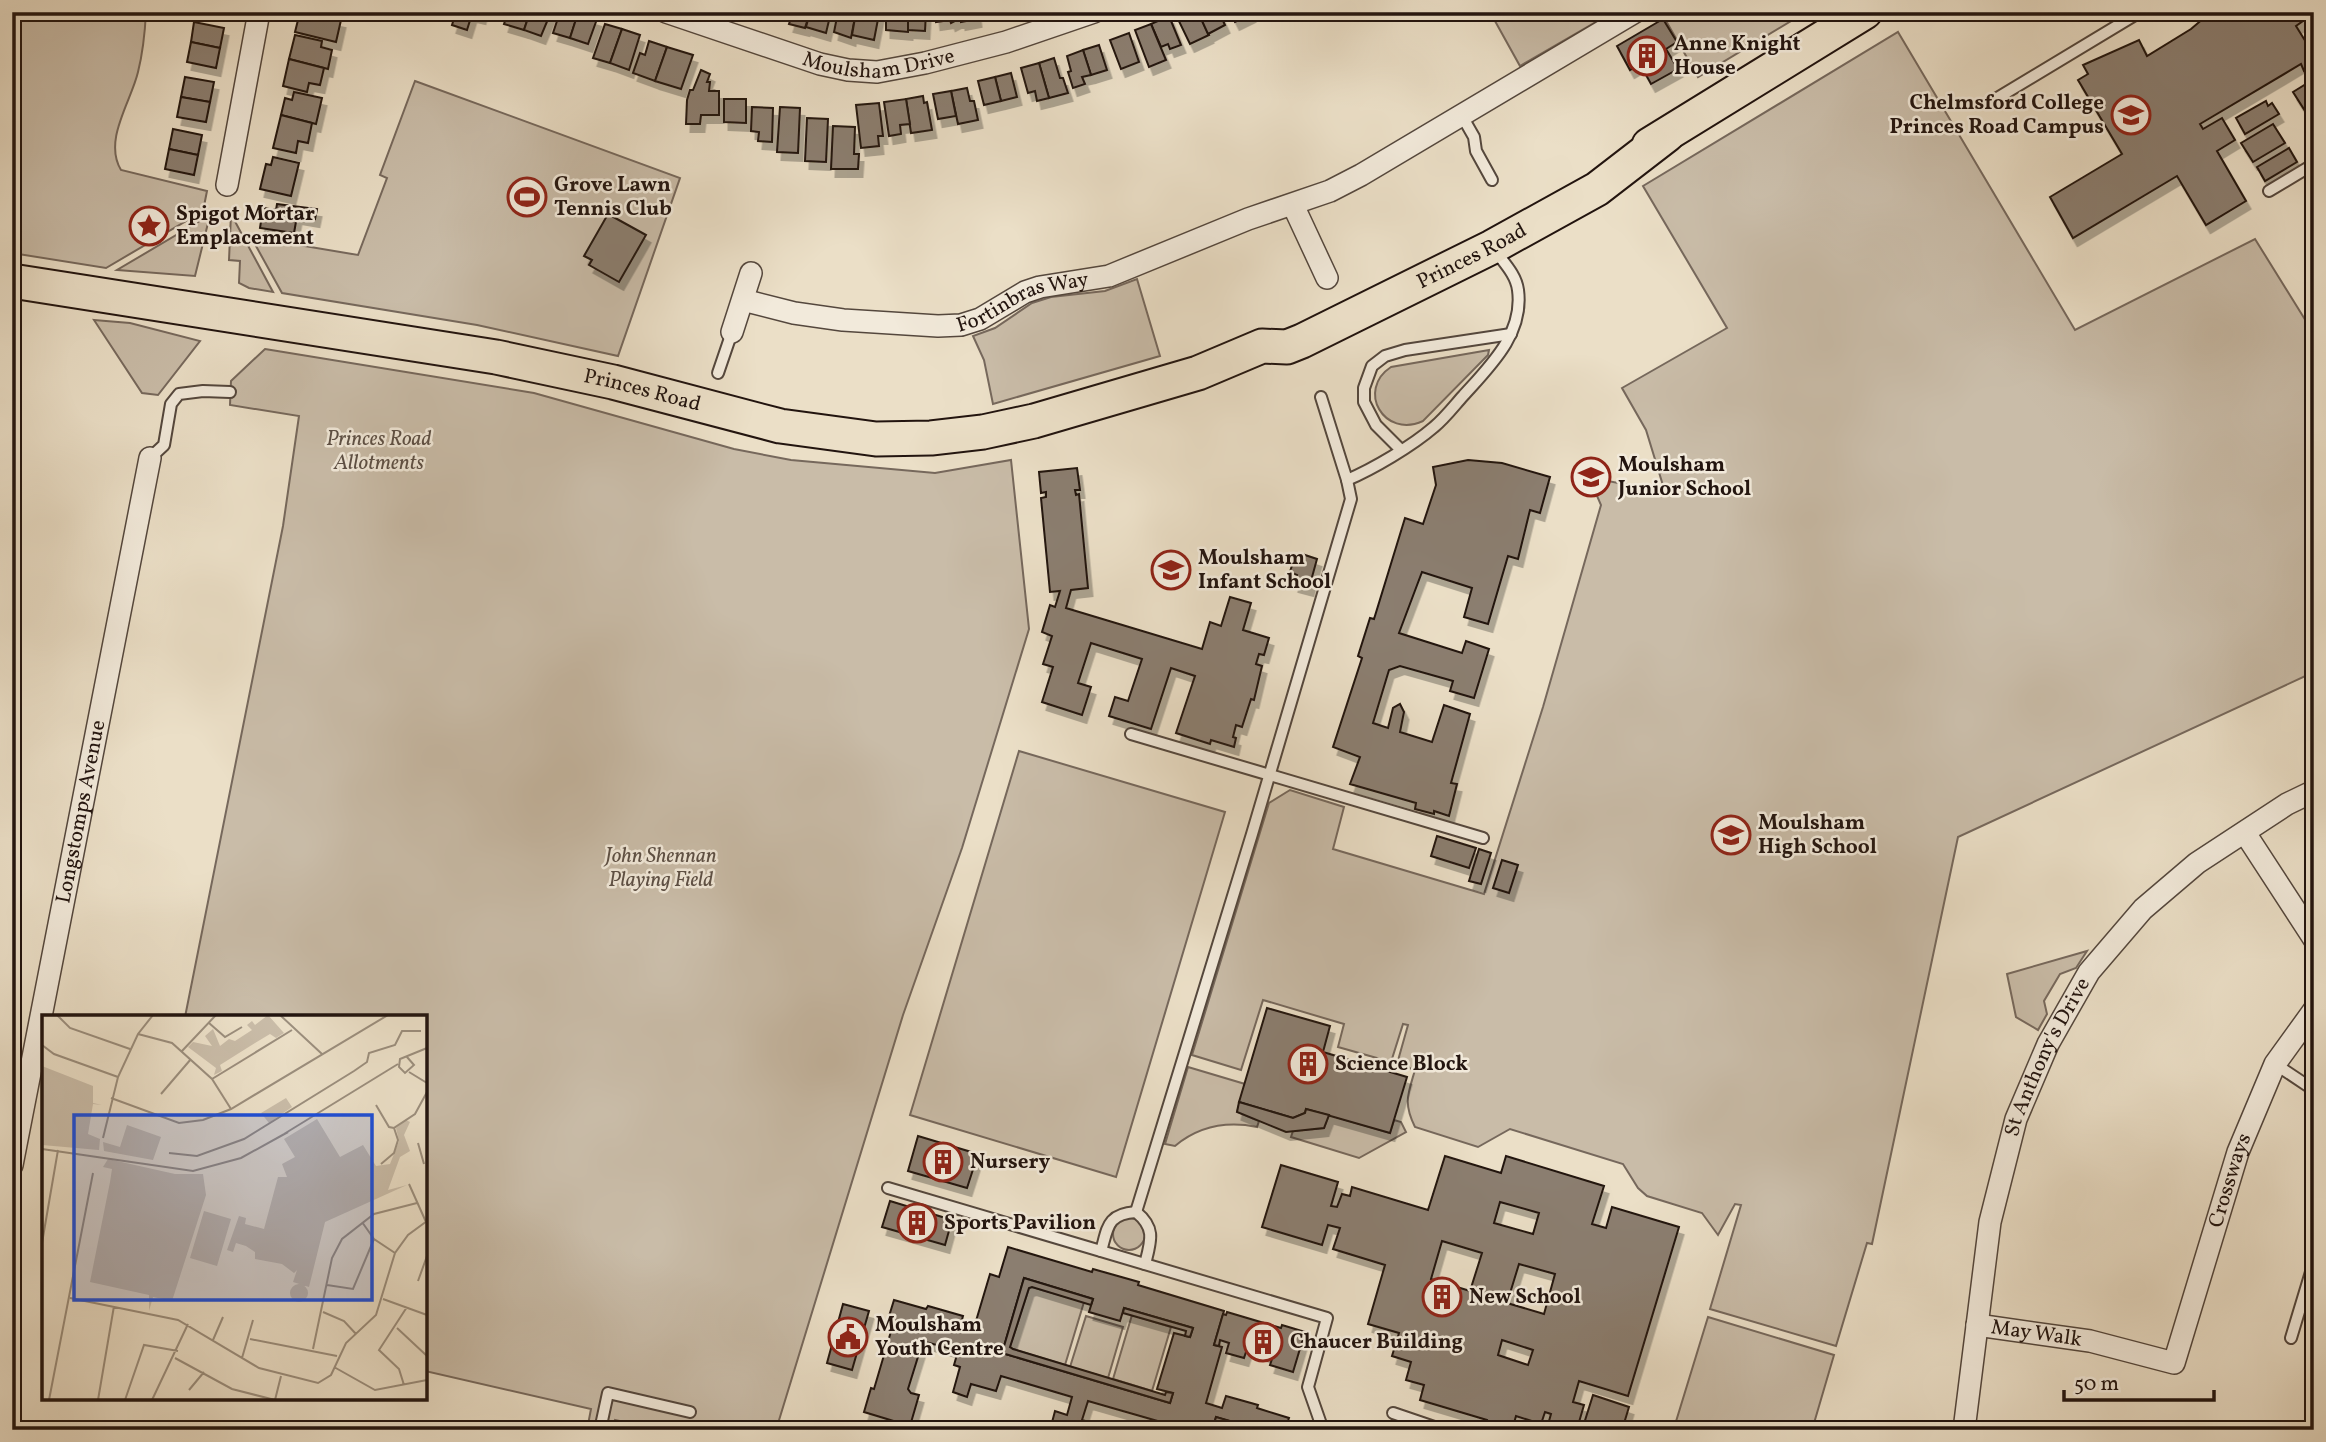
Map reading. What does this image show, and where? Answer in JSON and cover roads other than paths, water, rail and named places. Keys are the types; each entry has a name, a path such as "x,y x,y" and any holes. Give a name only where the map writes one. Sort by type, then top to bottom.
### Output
{"main road":[{"name":"Princes Road","path":"12,281 496,357 613,382 780,426 828,434 876,439 957,435 1034,421 1198,373 1262,346 1271,336 1342,303 1667,135 1865,12"},
{"name":"Princes Road","path":"1262,346 1287,347 1302,341 1492,247 1597,189 1667,135"}],"street":[{"path":"228,185 259,12"},
{"name":"Moulsham Drive","path":"666,12 820,64 877,72 925,63 1006,42 1094,12"},
{"name":"Fortinbras Way","path":"743,300 794,313 843,320 938,326 961,325 980,319 1025,292 1040,287 1109,276 1248,219 1330,191 1462,116 1635,12"},
{"path":"1293,205 1327,278"},
{"path":"732,332 751,273"},
{"name":"Longstomps Avenue","path":"12,1165 150,458"},
{"name":"St Anthony's Drive","path":"1964,1430 1993,1209 2016,1119 2048,1044 2089,972 2143,909 2197,863 2287,804 2314,791"},
{"path":"2245,834 2314,939"},
{"name":"Crossways","path":"2175,1363 2238,1152 2275,1064 2314,1010"},
{"name":"May Walk","path":"1977,1325 2090,1341 2175,1363"}],"lane":[{"path":"1989,103 2140,12"},
{"path":"2310,12 2314,19"},
{"path":"1462,116 1474,137 1476,151 1492,180"},
{"path":"2269,191 2314,164"},
{"path":"1347,480 1364,473 1434,427 1498,357 1511,334 1518,310 1518,289 1512,273 1492,247"},
{"path":"718,373 732,332"},
{"path":"1401,450 1376,425 1364,402 1364,388 1372,366 1385,356 1405,350 1511,334"},
{"path":"150,458 164,445 171,404 179,394 230,392"},
{"path":"1136,1212 1350,499 1347,480 1321,397"},
{"path":"1131,734 1483,838"},
{"path":"2275,1064 2314,1090"},
{"path":"888,1188 1327,1318 1308,1387 1322,1429"},
{"path":"1101,1251 1112,1218 1121,1213 1136,1212 1146,1220 1150,1233 1145,1264"},
{"path":"2291,1338 2314,1262"},
{"path":"600,1430 608,1393 690,1412"},
{"path":"1394,1413 1443,1430"}],"place":[{"name":"Anne Knight House","path":"1647,56"},
{"name":"Chelmsford College Princes Road Campus","path":"2131,115"},
{"name":"Grove Lawn Tennis Club","path":"527,197"},
{"name":"Spigot Mortar Emplacement","path":"149,226"},
{"name":"Moulsham Junior School","path":"1591,477"},
{"name":"Moulsham Infant School","path":"1171,570"},
{"name":"Moulsham High School","path":"1731,835"},
{"name":"Science Block","path":"1308,1064"},
{"name":"Nursery","path":"943,1162"},
{"name":"Sports Pavilion","path":"917,1223"},
{"name":"New School","path":"1442,1297"},
{"name":"Moulsham Youth Centre","path":"848,1337"},
{"name":"Chaucer Building","path":"1263,1342"}],"park label":[{"name":"Princes Road Allotments","path":"379,451"},
{"name":"John Shennan Playing Field","path":"661,868"}]}
